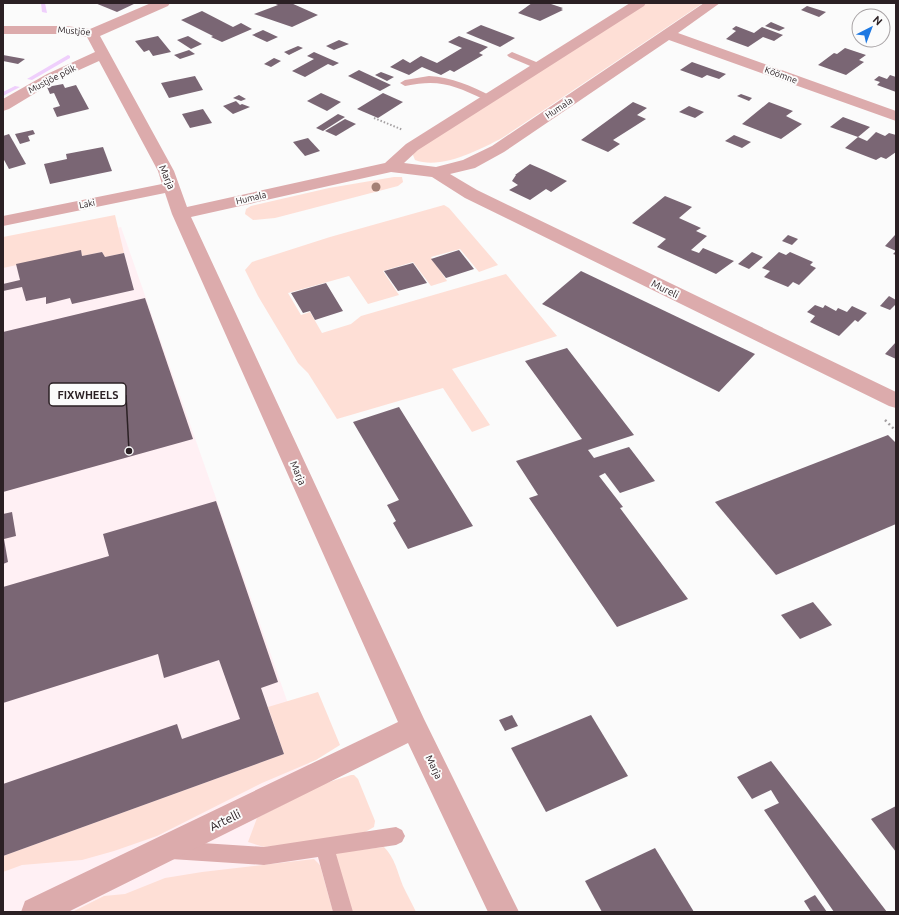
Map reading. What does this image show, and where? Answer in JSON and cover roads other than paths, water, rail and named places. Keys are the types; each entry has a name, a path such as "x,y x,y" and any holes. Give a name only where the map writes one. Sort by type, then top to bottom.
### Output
{"street":[{"name":"Mustjõe","path":"3,30 66,30 92,34 163,3"},
{"path":"391,167 412,147 423,139 639,3"},
{"name":"Humala","path":"181,214 391,167 436,172 469,164 498,149 713,3"},
{"name":"Marja","path":"92,34 166,171 181,214 414,727 504,912"},
{"name":"Köömne","path":"667,34 896,116"},
{"name":"Mustjõe põik","path":"3,106 52,77 103,54"},
{"name":"Mureli","path":"436,172 471,194 896,401"},
{"name":"Laki","path":"3,221 171,187"},
{"name":"Artelli","path":"36,912 414,727"}],"lane":[{"path":"512,55 538,66"},
{"path":"405,83 424,78 438,78 463,86 488,98"},
{"path":"165,849 264,856 396,836"},
{"path":"324,846 343,912"}],"waterway":[{"path":"43,3 45,12"},
{"path":"30,79 68,57"},
{"path":"3,94 17,87"}],"place":[{"name":"FIXWHEELS","path":"129,451"}]}
